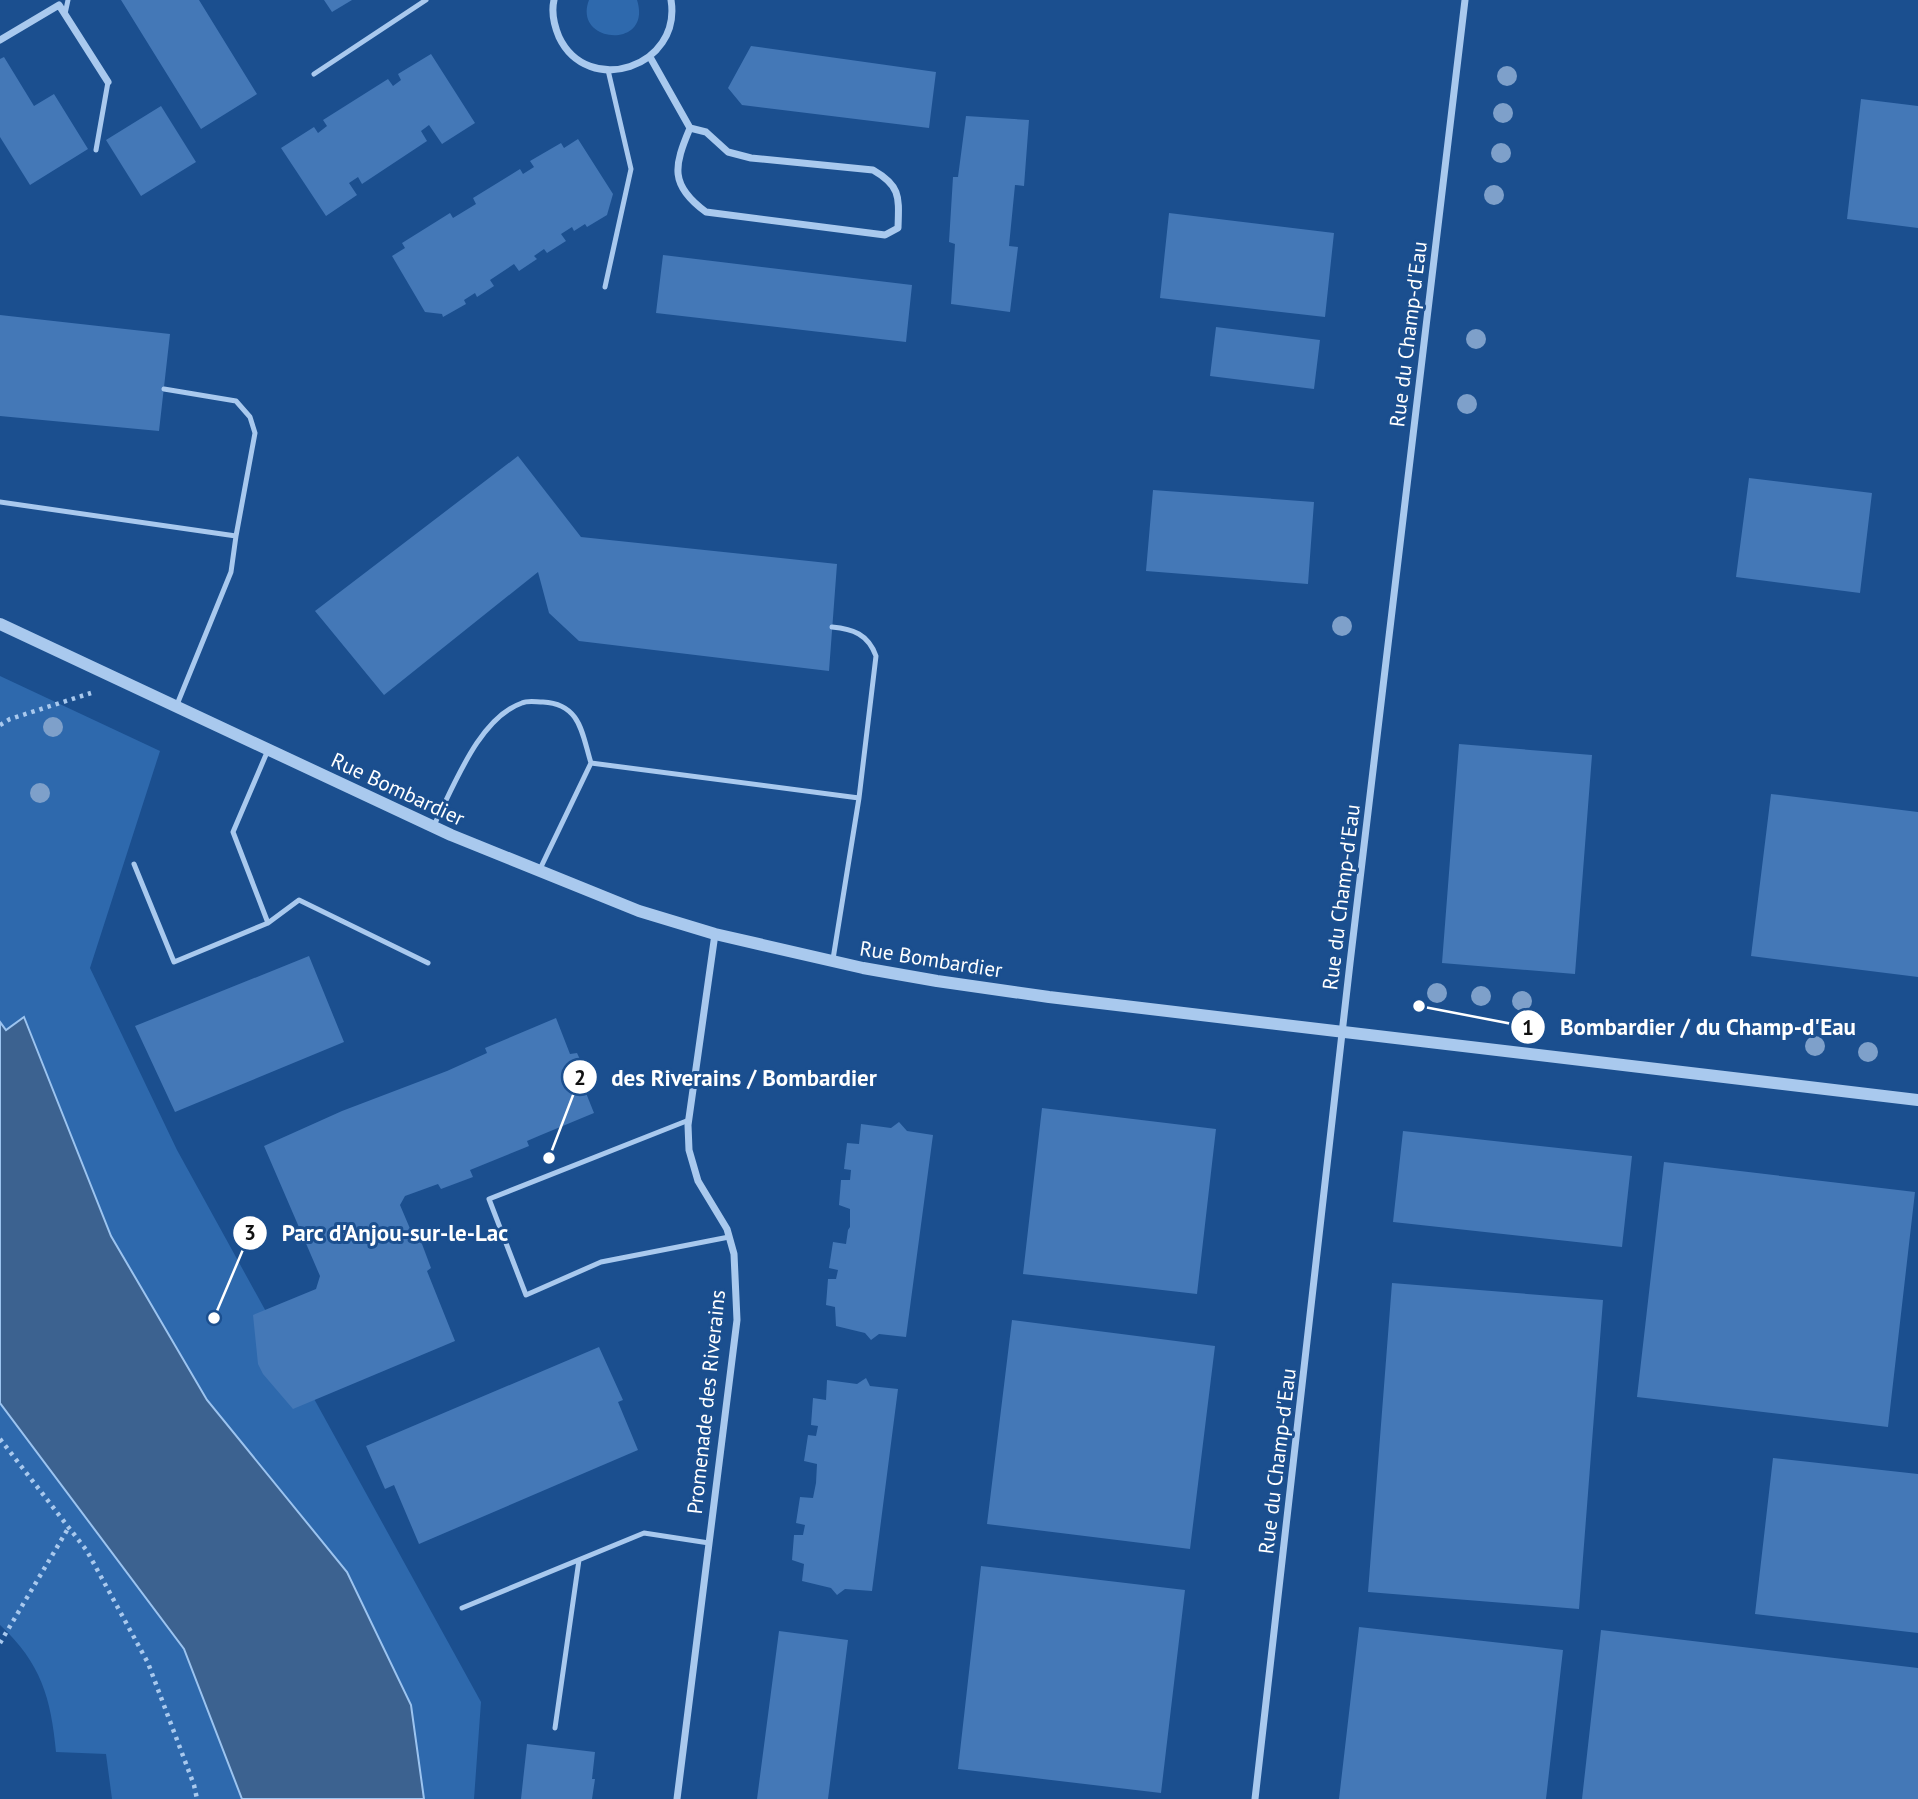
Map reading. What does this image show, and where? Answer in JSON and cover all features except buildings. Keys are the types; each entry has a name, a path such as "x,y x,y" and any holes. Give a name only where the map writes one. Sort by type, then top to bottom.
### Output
{"street":[{"path":"554,0 554,26 562,44 576,58 594,68 608,70 633,67 650,57 662,44 670,28 673,11 671,0"},
{"name":"Rue du Champ-d'Eau","path":"1255,1799 1465,0"},
{"path":"0,40 59,5 108,82"},
{"path":"650,57 690,128 706,132 728,152 751,158 873,170 890,180 900,198 898,228 885,235 706,212 688,199 678,178 681,150 690,128"},
{"name":"Rue Bombardier","path":"0,624 433,827 639,911 715,934 832,961 949,983 1918,1100"},
{"name":"Promenade des Riverains","path":"677,1799 737,1320 734,1254 727,1229 698,1181 689,1150 689,1120 715,934"}],"lane":[{"path":"65,14 68,0"},
{"path":"314,74 426,0"},
{"path":"605,287 631,169 608,70"},
{"path":"96,150 108,82"},
{"path":"164,389 236,401 250,417 255,433 231,572 176,707"},
{"path":"0,502 236,536"},
{"path":"832,626 849,628 863,635 876,656 859,798 832,961"},
{"path":"433,827 477,741 503,712 524,702 547,702 571,711 578,719 591,763 539,872"},
{"path":"268,750 233,832 268,923"},
{"path":"591,763 859,798"},
{"path":"134,863 174,962 268,923 299,900 428,963"},
{"path":"689,1120 489,1199 526,1295 601,1262 729,1237"},
{"path":"462,1608 644,1533 709,1543"},
{"path":"555,1728 579,1560"}],"path":[{"path":"0,725 10,719 124,682"},
{"path":"0,1439 87,1551 148,1663 197,1799"},
{"path":"0,1643 69,1527"}],"shaded area":[{"path":"589,0 637,0 639,16 634,27 624,34 601,33 592,26 587,15"},
{"path":"0,676 160,751 90,968 177,1150 481,1702 474,1799 424,1799 411,1705 347,1572 207,1400 111,1236 25,1018 5,1030 0,1022"},
{"path":"24,1017 111,1236 207,1400 347,1572 411,1705 424,1799 242,1799 184,1649 0,1403 0,1022 6,1030"},
{"path":"0,1403 184,1649 242,1799 112,1799 106,1754 56,1752 51,1715 42,1682 25,1653 0,1625"}],"place":[{"name":"Bombardier / du Champ-d'Eau","path":"1419,1006"},
{"name":"des Riverains / Bombardier","path":"549,1158"},
{"name":"Parc d'Anjou-sur-le-Lac","path":"214,1318"}]}
